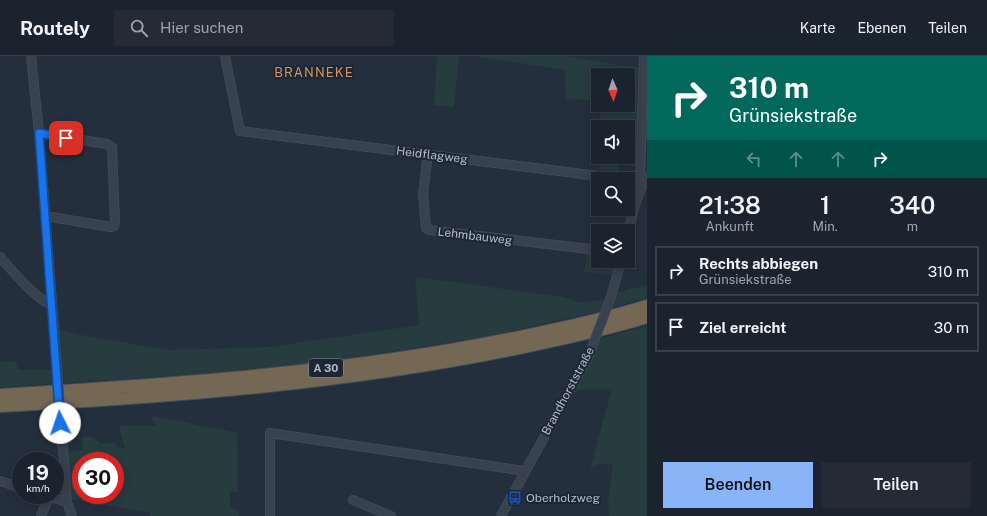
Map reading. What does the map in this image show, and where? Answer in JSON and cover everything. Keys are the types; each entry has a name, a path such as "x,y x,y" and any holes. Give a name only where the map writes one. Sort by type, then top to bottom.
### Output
{"highway":[{"name":"A 30","path":"0,395 207,381 293,373 399,359 481,345 577,325 647,306"},
{"name":"A 30","path":"0,406 200,392 296,383 400,369 483,355 552,341 647,317"}],"street":[{"path":"31,56 39,133 66,502 72,516"},
{"name":"Heidflagweg","path":"225,56 240,131 591,175"},
{"path":"630,224 644,180 644,56"},
{"path":"39,133 107,144 112,147 114,226 111,227 45,216"},
{"name":"Lehmbauweg","path":"428,154 424,194 426,228 429,230 591,249"},
{"path":"0,257 19,278 46,303 52,305"},
{"name":"Brandhorststraße","path":"501,516 589,355 611,297 619,268"},
{"path":"270,516 270,433 525,471"},
{"path":"0,481 12,485"},
{"path":"353,500 391,516"},
{"path":"41,516 44,504"}],"green space":[{"path":"437,56 459,56 454,107 434,105"},
{"path":"475,56 566,56 645,69 640,130 635,130 635,120 600,120 601,112 635,112 635,68 591,68 591,100 566,98 565,70"},
{"path":"599,164 618,164 618,172 599,172"},
{"path":"587,252 591,252 591,268 614,268 612,275 584,272"},
{"path":"415,277 563,297 580,303 605,299 600,311 485,337 324,362 203,374 64,383 59,330 168,350 271,347 419,325"},
{"path":"647,285 647,298 613,307 618,292"},
{"path":"647,326 647,516 609,516 608,501 613,465 598,464 590,469 612,389 573,390 602,338"},
{"path":"16,361 18,370 52,370 54,384 0,387 0,362"},
{"path":"154,416 237,433 238,492 230,491 230,508 239,510 239,516 150,516 150,513 99,504 124,504 124,452 72,452 72,499 70,499 68,452 83,450 82,437 93,437 101,444 114,443 120,448 125,448 119,428 121,425 156,426 152,418"}],"place":[{"name":"Oberholzweg","path":"515,498"}],"district":[{"name":"BRANNEKE","path":"314,72"}],"route":[{"path":"60,423 39,133 66,138"}]}
